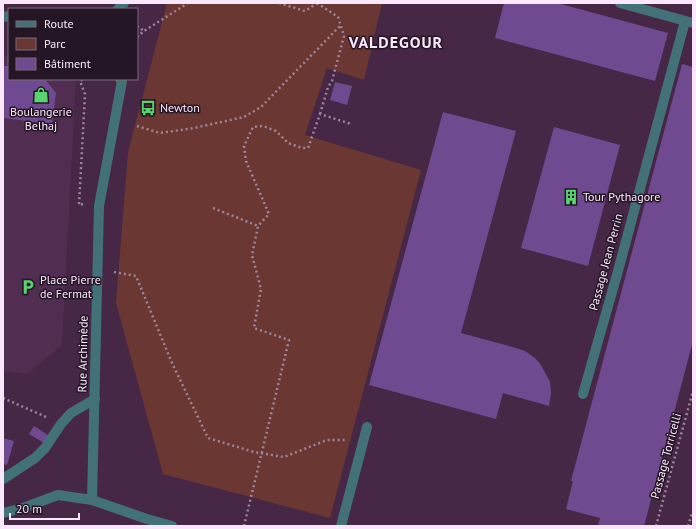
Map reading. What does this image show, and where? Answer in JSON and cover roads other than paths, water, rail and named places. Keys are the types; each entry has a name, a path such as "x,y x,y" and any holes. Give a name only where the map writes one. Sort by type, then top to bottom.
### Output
{"street":[{"path":"620,3 689,22"},
{"name":"Passage Jean Perrin","path":"583,394 689,22"},
{"name":"Rue Archimède","path":"92,500 99,206 121,80"},
{"path":"3,479 35,458 45,448 61,424 71,413 95,399"},
{"path":"341,526 367,427"},
{"path":"3,513 23,508 58,495 92,500 172,526"}],"place":[{"name":"Boulangerie Belhaj","path":"41,95"},
{"name":"Newton","path":"148,108"},
{"name":"Tour Pythagore","path":"571,197"},
{"name":"Place Pierre de Fermat","path":"28,287"}],"district":[{"name":"VALDEGOUR","path":"396,42"}]}
